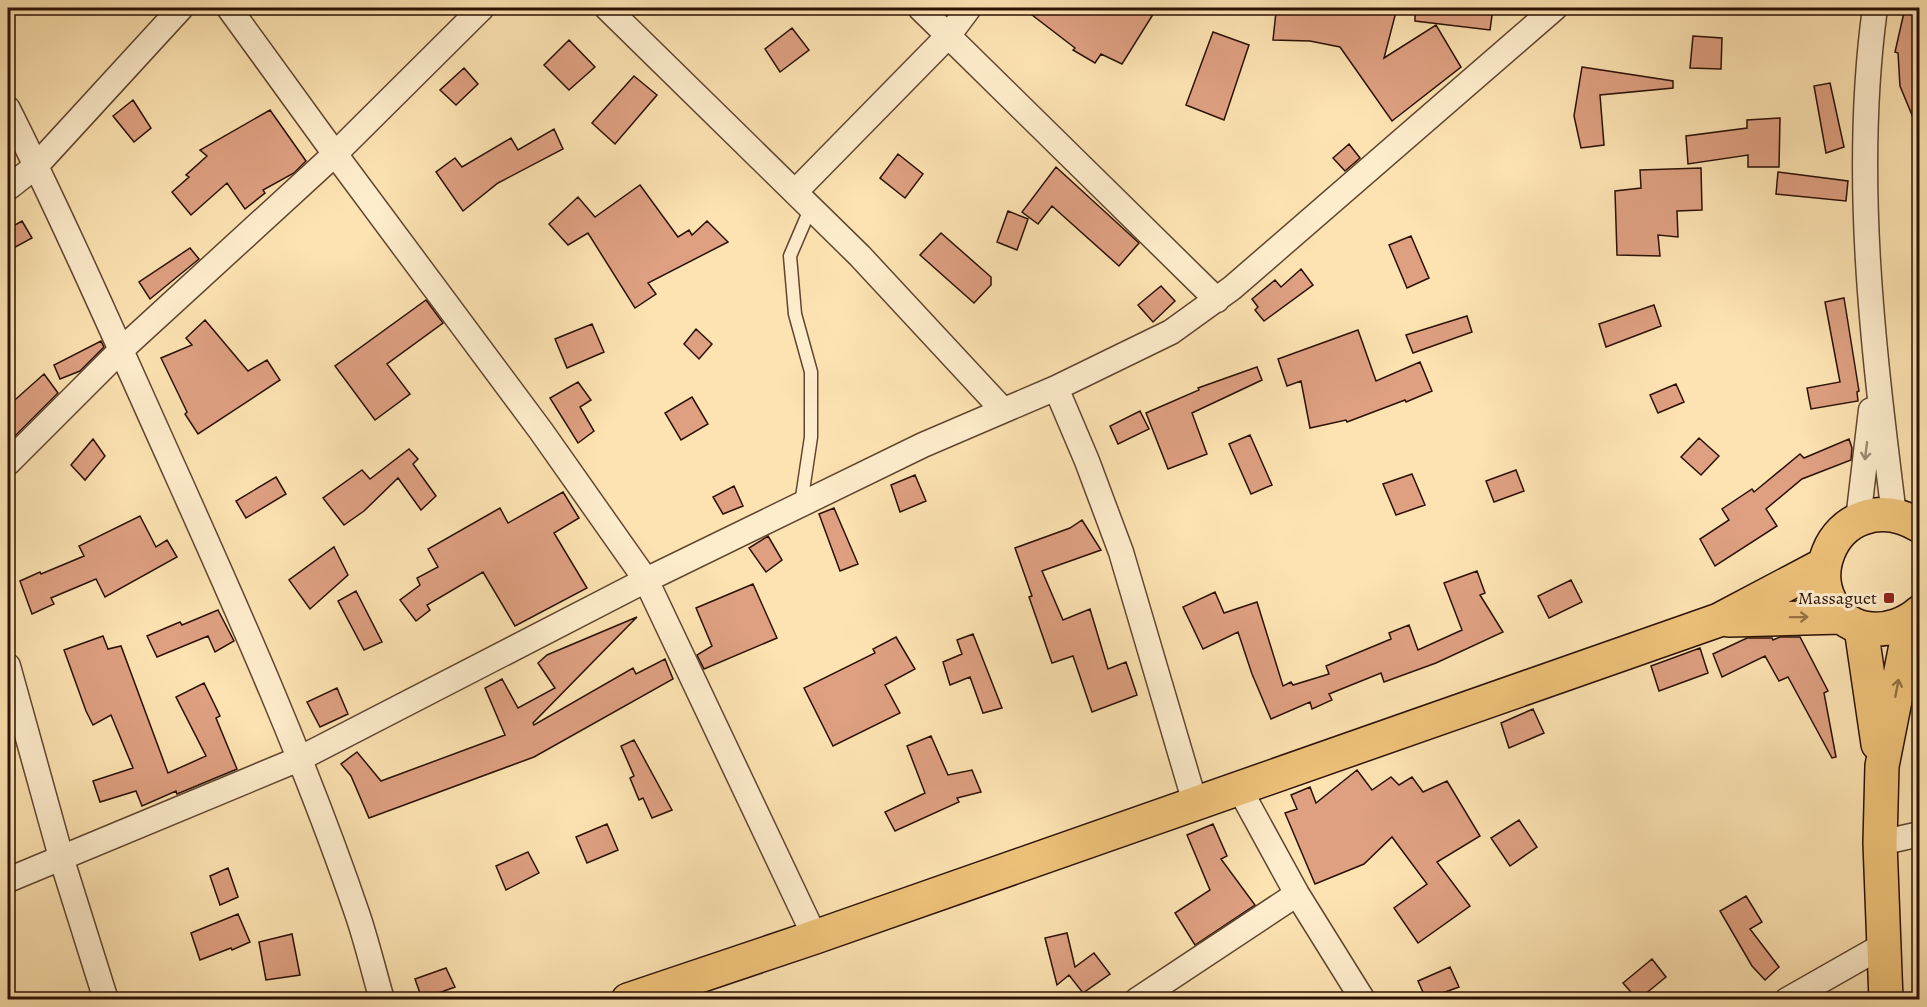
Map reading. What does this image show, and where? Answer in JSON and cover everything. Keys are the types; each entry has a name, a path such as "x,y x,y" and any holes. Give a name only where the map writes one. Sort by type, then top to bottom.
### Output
{"highway":[{"path":"1882,766 1851,622 1830,601 1824,583 1824,564 1828,550 1836,538 1858,520 1881,514 1907,521"},
{"path":"628,999 815,937 1719,620 1824,564"},
{"path":"1719,620 1851,622 1878,630 1895,627 1915,616"},
{"path":"1886,999 1882,946 1880,843 1882,766 1915,616"}],"street":[{"path":"8,188 36,166 181,8"},
{"path":"229,8 541,432 646,580 815,937"},
{"path":"8,463 121,350 335,154 482,8"},
{"path":"607,8 860,256 1003,410"},
{"path":"920,8 1217,300"},
{"path":"803,199 948,36 969,8"},
{"path":"8,880 299,759 646,580 801,504 923,445 1056,388 1171,332 1232,288 1555,8"},
{"path":"1875,8 1864,124 1866,205 1876,372 1907,521"},
{"path":"8,109 121,350 217,566 299,759 358,916 382,999"},
{"path":"1858,520 1876,372"},
{"path":"1056,388 1087,461 1121,552 1195,803"},
{"path":"8,666 61,857 106,999"},
{"path":"1239,788 1297,894 1363,999"},
{"path":"1880,843 1920,834"},
{"path":"1137,999 1297,894"},
{"path":"1787,999 1882,946"}],"lane":[{"path":"801,504 811,437 811,372 795,314 790,256 803,199"}],"building":[{"path":"1023,8 1157,8 1122,64 1101,54 1095,63 1073,50 1075,48"},
{"path":"1302,8 1397,8 1384,58 1436,25 1461,67 1392,121 1340,47 1310,41 1273,40 1276,12 1301,12"},
{"path":"1415,8 1493,8 1490,30 1415,21"},
{"path":"1905,8 1920,8 1919,132 1900,86 1898,53 1895,52"},
{"path":"792,28 809,50 780,72 765,49"},
{"path":"1213,32 1249,45 1224,120 1186,105"},
{"path":"1693,36 1722,38 1721,69 1690,68"},
{"path":"569,40 595,67 569,90 544,65"},
{"path":"1582,67 1673,81 1673,88 1600,95 1604,145 1581,148 1574,116"},
{"path":"464,68 478,84 456,105 440,90"},
{"path":"634,76 657,95 615,144 592,123"},
{"path":"1830,83 1844,147 1826,153 1814,86"},
{"path":"133,100 151,128 134,142 113,116"},
{"path":"270,110 306,161 294,173 263,190 265,193 245,209 227,183 191,215 172,192 189,177 186,175 207,156 200,150"},
{"path":"1780,118 1779,167 1748,167 1748,155 1688,164 1686,136 1747,128 1747,120"},
{"path":"554,129 563,149 498,183 463,211 436,172 455,158 462,167 511,138 518,150"},
{"path":"1349,144 1360,158 1345,171 1333,158"},
{"path":"898,154 923,174 905,198 880,178"},
{"path":"1056,167 1139,243 1119,266 1052,206 1038,224 1022,212"},
{"path":"1701,168 1702,210 1677,211 1678,237 1658,235 1660,256 1617,255 1615,191 1641,188 1640,170"},
{"path":"1778,172 1848,181 1846,201 1776,194"},
{"path":"640,185 678,237 689,230 692,235 707,221 728,242 648,283 656,294 635,308 588,233 568,245 549,224 578,197 595,217"},
{"path":"1008,211 1028,219 1017,250 997,242"},
{"path":"22,221 32,238 8,251 8,229"},
{"path":"941,233 991,277 991,285 974,303 920,255"},
{"path":"1411,236 1429,278 1407,288 1389,245"},
{"path":"190,248 199,259 150,299 139,282"},
{"path":"1301,269 1313,285 1264,321 1255,310 1258,307 1252,299 1275,280 1281,287"},
{"path":"1161,286 1175,301 1153,322 1138,305"},
{"path":"1844,298 1859,391 1857,392 1858,401 1811,409 1807,388 1840,382 1825,302"},
{"path":"426,300 443,323 387,364 410,394 375,420 335,366"},
{"path":"1654,305 1661,326 1606,347 1599,324"},
{"path":"1467,316 1472,332 1413,353 1406,335"},
{"path":"205,320 248,371 267,360 280,380 198,434 185,414 187,412 161,358 192,345 186,338"},
{"path":"592,324 604,352 567,368 555,339"},
{"path":"696,329 712,344 699,359 684,344"},
{"path":"1358,330 1376,381 1420,362 1432,391 1347,422 1346,420 1310,428 1301,381 1287,386 1278,359"},
{"path":"101,341 104,347 80,371 60,379 54,365"},
{"path":"1257,367 1262,380 1192,413 1207,454 1168,469 1146,413 1199,390 1198,388"},
{"path":"44,374 58,393 8,443 8,406"},
{"path":"578,382 591,400 580,407 594,431 578,443 550,398"},
{"path":"1676,384 1684,402 1658,413 1650,395"},
{"path":"692,397 708,424 681,440 665,413"},
{"path":"1140,411 1149,429 1118,444 1110,426"},
{"path":"1250,435 1272,485 1251,494 1229,444"},
{"path":"1699,438 1719,456 1701,475 1681,457"},
{"path":"93,439 105,456 85,480 71,465"},
{"path":"1849,439 1852,448 1851,460 1802,479 1766,509 1777,526 1715,566 1700,539 1729,520 1722,509 1752,489 1754,492 1800,454 1804,458"},
{"path":"409,449 418,459 413,464 436,496 421,510 398,478 364,511 344,525 323,498 362,470 370,479"},
{"path":"1516,470 1524,491 1494,502 1486,481"},
{"path":"1412,474 1425,505 1396,515 1383,484"},
{"path":"915,475 926,501 900,512 891,485"},
{"path":"276,477 286,494 246,518 236,501"},
{"path":"734,486 743,506 723,514 713,497"},
{"path":"563,492 579,518 554,533 587,588 515,626 483,572 427,605 430,610 416,621 400,600 420,585 417,578 438,567 428,549 500,508 508,523"},
{"path":"834,508 858,564 840,571 819,514"},
{"path":"140,516 156,547 167,540 177,557 105,597 96,579 51,598 54,604 32,614 20,581 84,556 79,546"},
{"path":"1082,520 1101,550 1042,571 1063,620 1090,609 1108,669 1126,662 1137,695 1092,712 1073,656 1052,663 1015,548 1070,528"},
{"path":"768,536 782,560 766,572 749,548"},
{"path":"334,547 348,575 310,609 289,580"},
{"path":"1477,571 1485,593 1480,595 1503,632 1436,663 1384,682 1381,673 1329,694 1332,700 1312,709 1310,702 1271,719 1252,674 1238,632 1203,649 1183,607 1215,592 1224,613 1257,602 1283,686 1291,682 1293,685 1329,674 1326,666 1391,639 1389,633 1409,625 1418,650 1462,630 1444,583"},
{"path":"1571,580 1582,602 1549,618 1538,596"},
{"path":"753,584 777,638 704,669 697,655 712,646 696,608"},
{"path":"356,591 382,642 364,650 338,601"},
{"path":"218,610 234,641 215,652 208,636 157,657 147,636"},
{"path":"637,617 533,723 534,725 633,668 636,674 665,659 673,679 534,757 369,818 351,776 341,764 357,752 381,781 505,735 485,688 502,679 518,708 555,688 538,663 547,655"},
{"path":"973,634 1002,708 983,713 970,677 950,685 943,662 962,654 957,640"},
{"path":"103,636 108,649 121,646 168,773 206,756 176,697 204,683 220,716 216,718 237,769 142,806 136,791 100,802 93,781 133,768 111,715 93,725 64,650"},
{"path":"896,637 915,669 885,685 900,713 833,746 804,688 875,653 873,649"},
{"path":"1780,637 1800,637 1828,691 1824,693 1836,757 1832,758 1788,677 1779,681 1765,656 1722,677 1713,654 1747,638 1772,638 1773,640"},
{"path":"1700,648 1708,673 1659,691 1651,666"},
{"path":"337,688 348,714 320,727 307,702"},
{"path":"1533,709 1544,733 1509,748 1501,723"},
{"path":"931,736 948,775 972,770 981,792 957,798 959,802 895,831 885,812 925,793 907,746"},
{"path":"634,740 672,810 652,818 643,798 639,800 630,778 634,776 621,746"},
{"path":"1357,770 1372,790 1391,777 1399,785 1412,777 1423,792 1447,781 1480,836 1437,862 1470,906 1418,943 1394,908 1427,884 1392,837 1364,864 1315,884 1285,813 1297,809 1291,795 1310,787 1316,803"},
{"path":"1519,820 1537,847 1510,866 1491,838"},
{"path":"607,824 618,850 587,863 576,837"},
{"path":"1213,824 1227,856 1221,859 1255,905 1195,945 1175,913 1210,890 1187,835"},
{"path":"528,852 539,873 506,890 496,866"},
{"path":"228,868 238,897 220,905 210,876"},
{"path":"1746,896 1762,922 1750,929 1779,967 1765,980 1752,966 1720,911"},
{"path":"238,914 250,942 200,960 191,933"},
{"path":"1067,933 1075,967 1094,953 1110,974 1083,993 1069,975 1057,985 1045,938"},
{"path":"292,934 300,975 266,980 259,942"},
{"path":"1652,959 1666,977 1637,999 1623,983"},
{"path":"1450,967 1459,987 1426,999 1418,981"},
{"path":"446,968 455,987 422,999 415,979"}],"place":[{"name":"Massaguet","path":"1889,598"}]}
